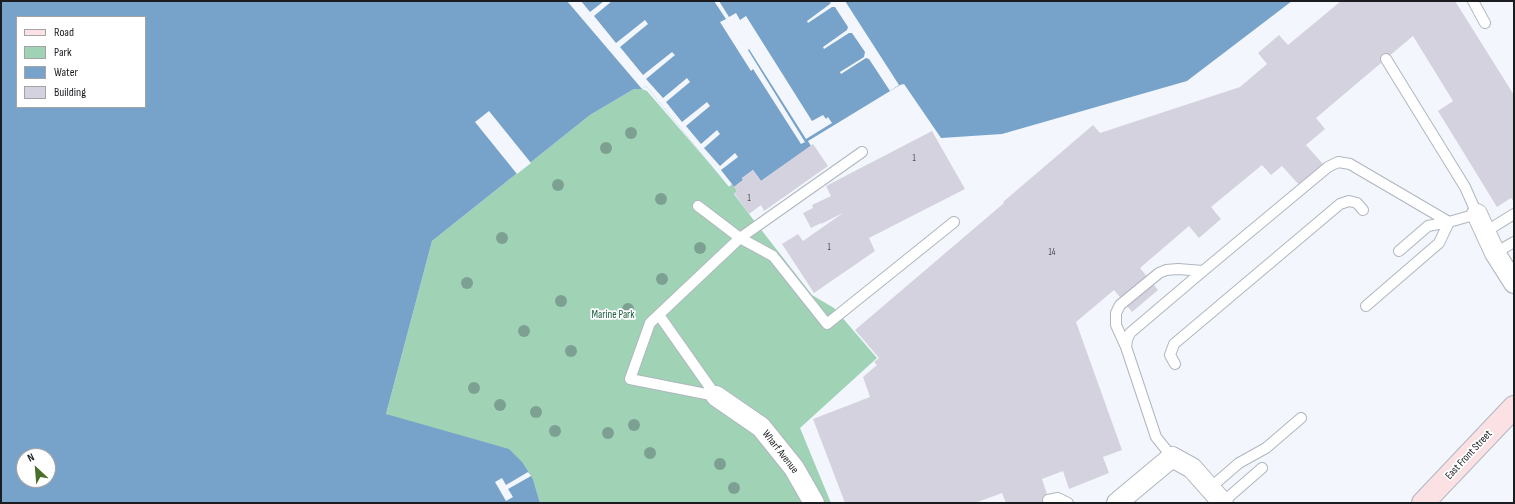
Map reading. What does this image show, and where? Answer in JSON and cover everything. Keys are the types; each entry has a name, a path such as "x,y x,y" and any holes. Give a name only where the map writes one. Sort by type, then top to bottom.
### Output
{"main road":[{"name":"East Front Street","path":"1423,503 1514,407"}],"street":[{"path":"1477,214 1495,253 1514,283"},
{"name":"Wharf Avenue","path":"716,396 761,427 794,468 814,503"},
{"path":"1117,503 1172,457 1192,468 1219,498"}],"lane":[{"path":"1472,1 1485,23"},
{"path":"1386,58 1465,187 1477,214 1428,226 1399,251"},
{"path":"716,396 630,379 650,323 740,238 862,152"},
{"path":"1126,347 1130,333 1328,167 1338,162 1350,164 1449,222"},
{"path":"1176,364 1170,355 1174,344 1340,204 1349,201 1357,203 1362,210"},
{"path":"698,206 740,238 773,256 827,324 954,222"},
{"path":"1486,232 1514,214"},
{"path":"1366,306 1439,243 1449,222"},
{"path":"1495,253 1514,242"},
{"path":"1172,457 1156,437 1126,347 1116,325 1116,313 1120,305 1159,273 1166,270 1178,269 1203,271"},
{"path":"659,315 716,396"},
{"path":"1219,498 1239,463 1266,448 1301,418"},
{"path":"1219,498 1262,468"},
{"path":"1048,500 1058,498 1068,503"}],"green space":[{"name":"Marine Park","path":"634,89 642,89 647,91 729,186 732,184 737,191 734,194 812,295 834,308 877,358 800,428 831,503 540,503 533,479 523,463 386,414 432,241 590,115"}],"water":[{"path":"1,1 1292,1 1187,81 1002,134 941,138 904,84 900,85 808,141 811,146 761,181 753,170 742,178 743,180 734,187 732,184 729,187 646,86 642,89 634,89 590,115 432,241 386,414 509,449 523,463 533,479 540,503 1,503"}],"pier":[{"path":"567,1 581,1 590,12 604,1 612,1 594,16 616,43 645,20 648,24 620,47 643,75 672,52 675,55 646,79 663,98 687,78 690,82 666,102 682,122 707,102 710,106 686,126 701,144 717,130 720,134 704,148 720,166 735,153 738,157 721,170 732,184 729,187 646,86 642,89"},
{"path":"714,1 719,1 729,17 736,13 740,20 746,16 812,121 823,115 826,119 828,117 832,123 806,139 749,49 748,50 805,142 801,144 753,69 751,71 720,22 726,19"},
{"path":"831,1 845,1 899,85 890,91 869,59 866,58 841,74 840,72 864,57 865,52 852,33 849,33 824,49 823,47 847,30 848,27 835,7 832,7 808,23 807,21 830,4"},
{"path":"489,111 531,163 517,174 475,122"},
{"path":"528,472 531,476 508,489 513,497 506,501 495,482 502,478 506,485"}],"building":[{"path":"1341,1 1455,1 1514,95 1514,202 1511,198 1497,207 1438,111 1453,101 1413,36 1316,118 1325,129 1306,145 1324,165 1300,186 1282,166 1271,175 1262,165 1211,207 1221,219 1199,238 1189,226 1140,268 1158,290 1132,312 1114,290 1076,322 1122,450 1103,457 1109,473 1069,489 1063,471 1042,479 1050,503 1006,503 1002,493 975,503 845,503 813,419 870,397 863,377 877,365 874,362 879,358 855,330 1093,125 1100,133 1240,87 1267,64 1258,53 1279,35 1288,45"},
{"path":"932,131 965,189 869,238 875,251 814,293 782,244 798,234 803,241 843,213 811,228 803,213 813,208 812,205 831,196 826,186"},
{"path":"813,144 828,166 764,211 761,205 749,214 734,193 737,191 734,187 743,180 742,178 753,170 761,181"}]}
